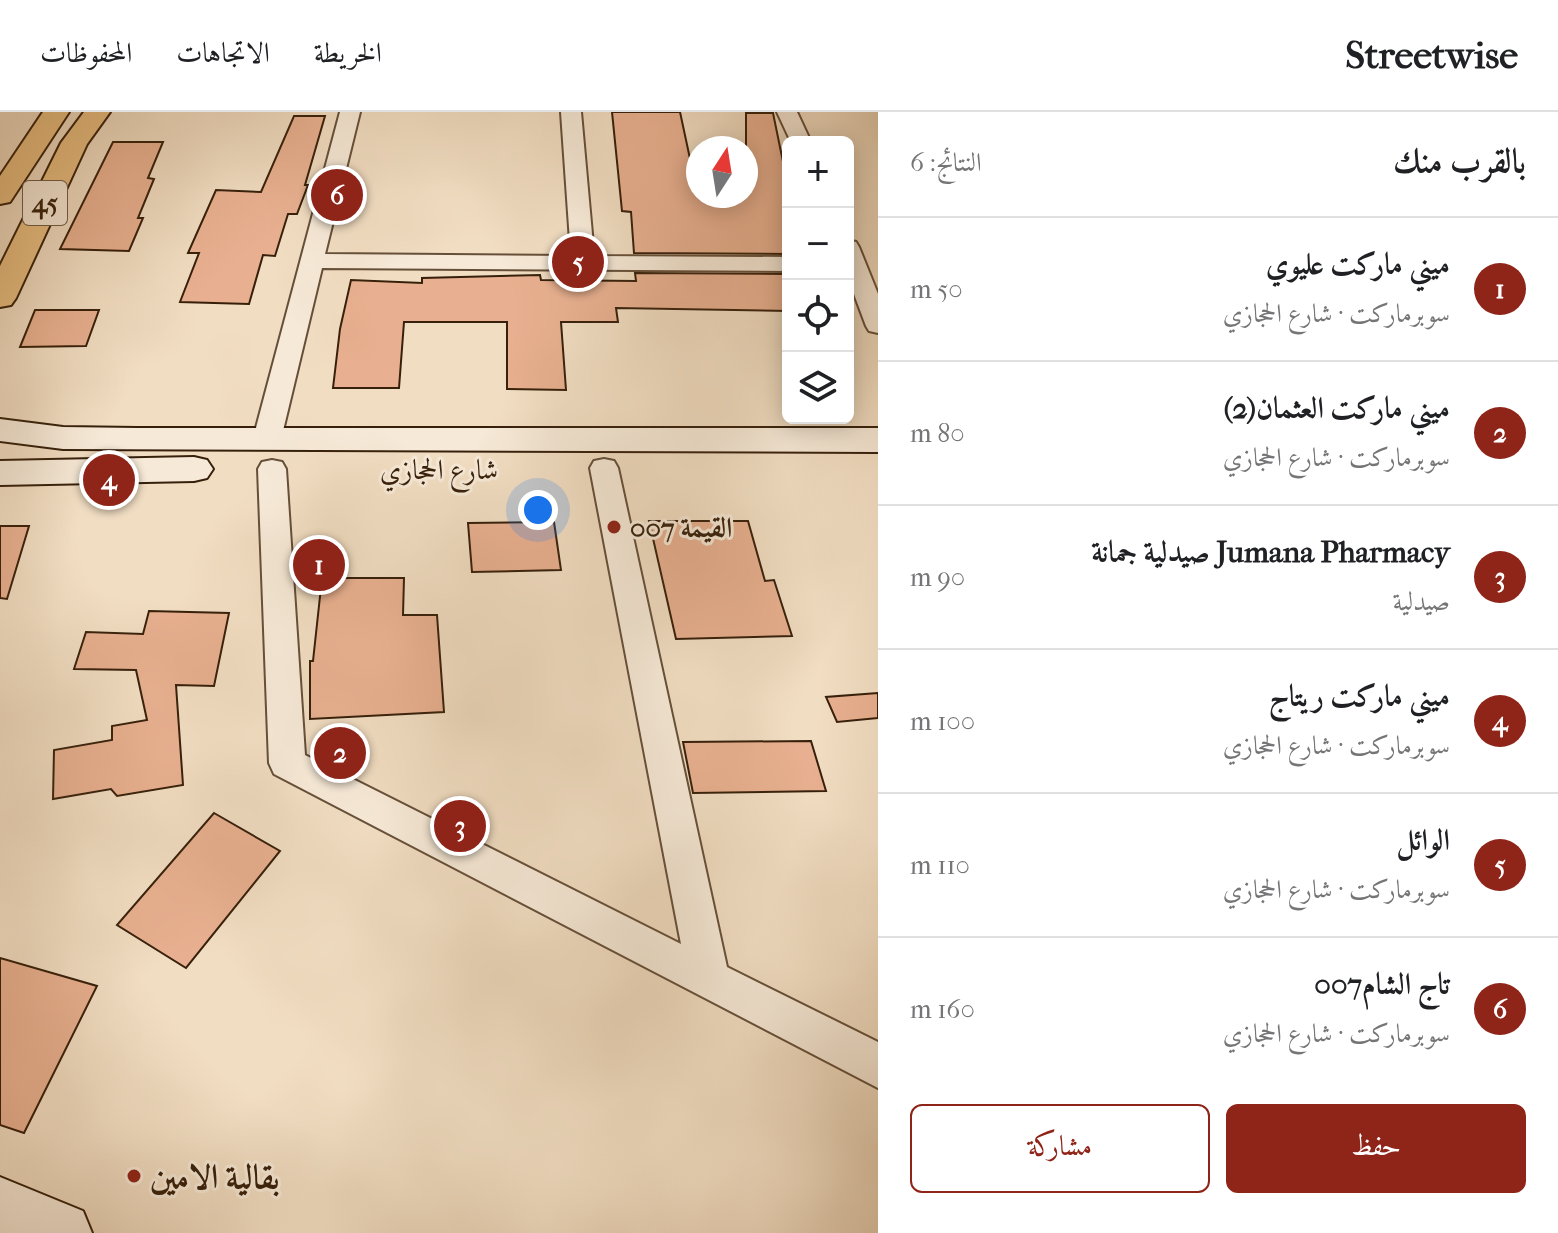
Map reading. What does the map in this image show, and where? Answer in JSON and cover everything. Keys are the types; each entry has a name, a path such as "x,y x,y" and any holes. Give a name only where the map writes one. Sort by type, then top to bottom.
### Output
{"highway":[{"name":"45","path":"0,196 56,112"},
{"name":"45","path":"0,298 74,143 97,112"}],"main road":[{"path":"0,430 269,454 878,440"},
{"name":"شارع الحجازي","path":"0,473 269,454 604,468 878,466"},
{"path":"0,1208 61,1233"}],"street":[{"path":"350,112 269,454 287,763 878,1066"},
{"path":"571,112 583,263"},
{"path":"787,112 798,136"},
{"path":"857,260 878,326"},
{"path":"313,261 782,264"},
{"path":"604,468 709,979"}],"building":[{"path":"612,112 680,112 686,140 686,208 758,208 758,136 746,136 746,113 773,113 782,157 782,254 634,253 631,212 622,211"},
{"path":"294,116 325,116 305,185 308,185 297,214 288,214 275,256 263,255 249,304 180,302 199,253 188,253 216,190 261,192"},
{"path":"113,142 163,142 148,178 154,179 138,218 143,218 129,251 60,249"},
{"path":"635,273 782,274 782,311 616,308 618,322 561,322 566,390 507,389 507,322 404,322 399,388 333,388 340,329 351,280 422,283 422,278 540,275 541,280 636,281"},
{"path":"35,310 99,310 86,346 20,347"},
{"path":"649,521 748,521 765,581 774,580 792,636 676,639"},
{"path":"554,522 561,570 472,572 468,523"},
{"path":"0,526 29,526 7,599 0,598"},
{"path":"322,578 404,578 403,615 437,615 444,712 310,719 310,661 313,661"},
{"path":"149,611 229,613 214,686 176,685 183,785 117,796 111,789 53,799 54,750 112,740 112,726 147,720 136,670 74,669 86,632 143,634"},
{"path":"878,693 878,718 837,722 826,697"},
{"path":"811,741 826,791 693,793 683,742"},
{"path":"214,813 280,851 186,968 117,925"},
{"path":"0,958 97,986 24,1133 0,1125"}],"place":[{"name":"تاج الشام007","path":"337,195"},
{"name":"الوائل","path":"578,262"},
{"name":"ميني ماركت ريتاج","path":"109,480"},
{"name":"القيمة 007","path":"614,527"},
{"name":"ميني ماركت عليوي","path":"319,565"},
{"name":"ميني ماركت العثمان(2)","path":"340,753"},
{"name":"Jumana Pharmacy صيدلية جمانة","path":"460,826"},
{"name":"بقالية الامين","path":"134,1176"}]}
